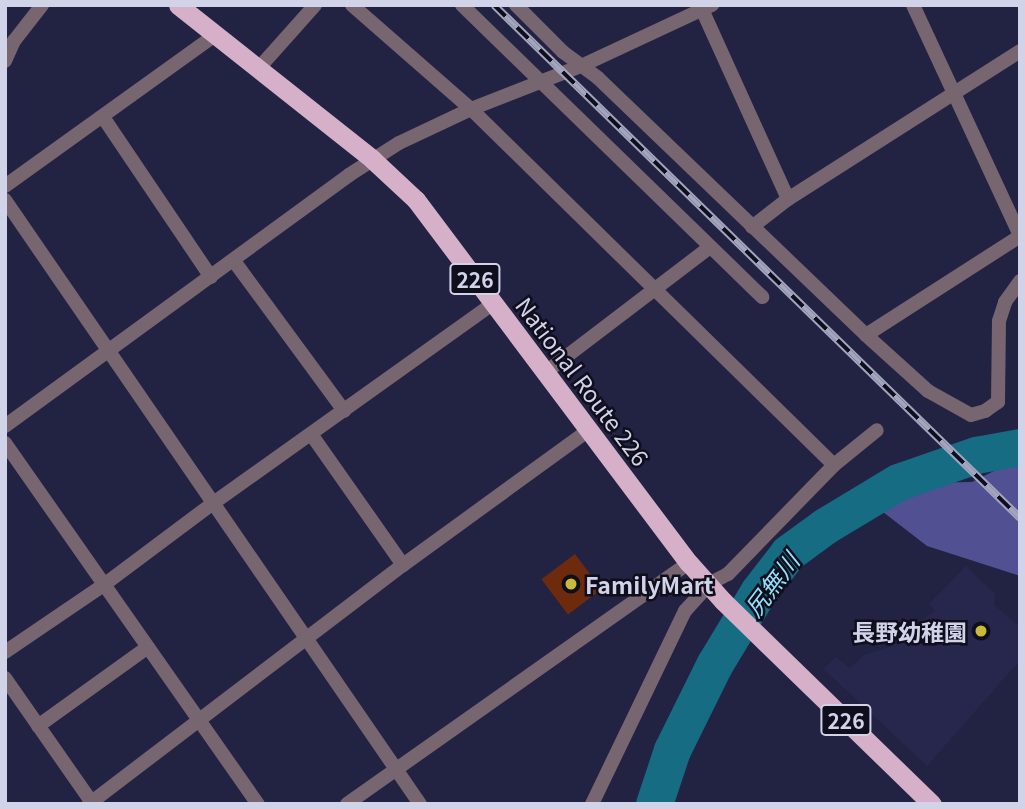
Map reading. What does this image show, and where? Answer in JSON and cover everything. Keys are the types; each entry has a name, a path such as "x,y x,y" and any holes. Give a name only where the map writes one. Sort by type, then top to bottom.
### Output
{"highway":[{"name":"National Route 226","path":"178,5 372,159 416,200 689,563 723,601 932,804"}],"street":[{"path":"5,61 9,39 42,5"},
{"path":"258,69 315,5"},
{"path":"352,5 471,109 834,466"},
{"path":"462,5 762,297"},
{"path":"516,5 866,335 929,391 971,415 985,411 998,401 999,321 1005,302 1020,281"},
{"path":"866,335 1020,235 912,5"},
{"path":"5,426 372,159 399,143 471,109 581,66 704,7 788,199"},
{"path":"5,186 215,35"},
{"path":"752,227 788,199 1020,51"},
{"path":"103,117 211,277"},
{"path":"5,200 420,804"},
{"path":"1003,203 1020,201"},
{"path":"546,372 656,291 710,247"},
{"path":"234,261 344,411"},
{"path":"5,652 105,584 212,503 494,303"},
{"path":"5,678 91,803 305,638 589,430"},
{"path":"592,804 685,611 709,584 728,574 834,466 877,430"},
{"path":"311,434 403,565"},
{"path":"5,443 258,804"},
{"path":"347,804 689,563"},
{"path":"38,726 148,647"}],"shaded area":[{"path":"1020,458 1020,576 927,546 874,505 915,483 972,482"},
{"path":"966,566 995,594 994,605 1020,627 1020,660 927,766 824,669 836,657 850,668 864,655 894,646 935,610 929,604"}],"building":[{"name":"FamilyMart","path":"575,554 601,589 568,614 541,579"}],"waterway":[{"name":"尻無川","path":"654,804 672,750 714,665 758,592 788,553 825,526 898,482 976,455 1020,447"}],"railway":[{"path":"494,5 1020,518"}],"place":[{"name":"FamilyMart","path":"571,584"},
{"name":"長野幼稚園","path":"981,631"}]}
